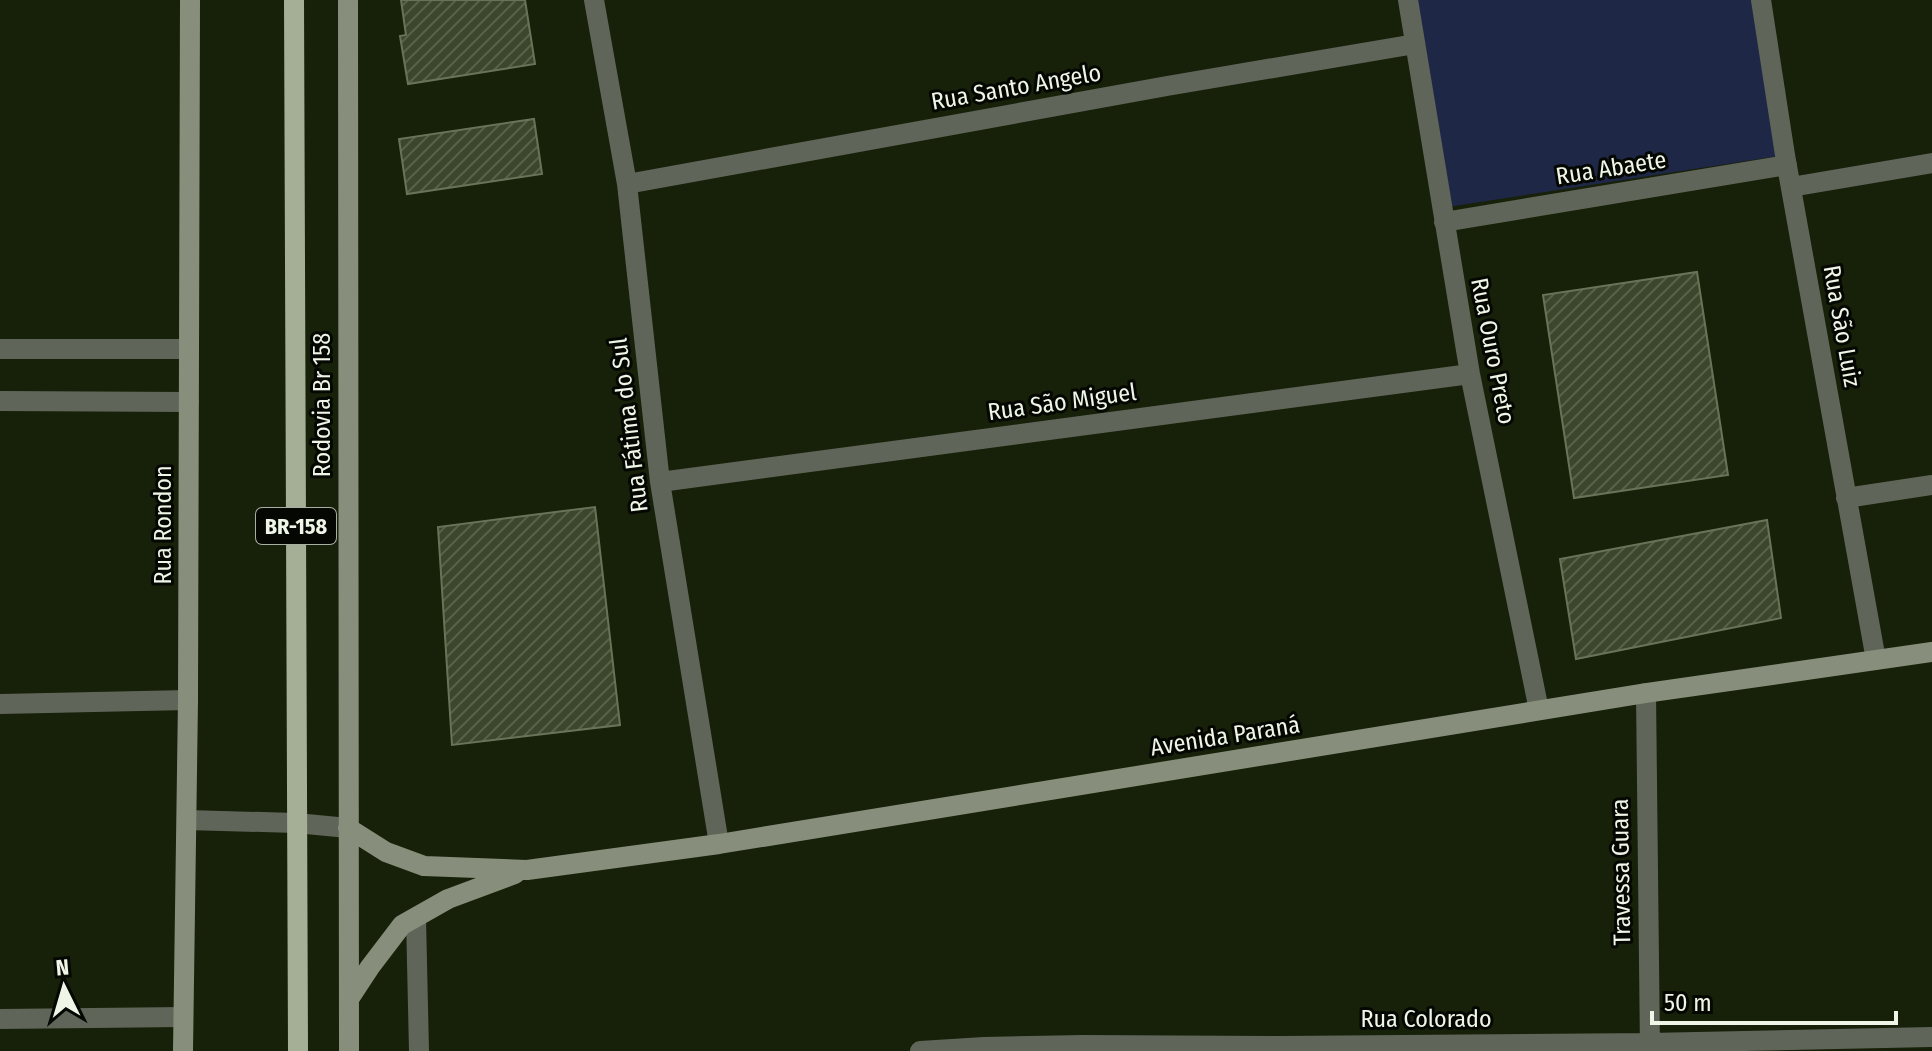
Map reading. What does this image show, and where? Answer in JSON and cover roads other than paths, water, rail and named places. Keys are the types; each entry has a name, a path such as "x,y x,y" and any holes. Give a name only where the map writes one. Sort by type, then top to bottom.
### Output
{"main road":[{"name":"BR-158","path":"294,0 298,1051"}],"street":[{"name":"Rua Rondon","path":"183,1051 188,700 190,0"},
{"name":"Rodovia Br 158","path":"348,0 349,1051"},
{"name":"Rua Fátima do Sul","path":"594,0 627,184 660,482 719,844"},
{"name":"Rua Ouro Preto","path":"1408,0 1470,374 1539,710"},
{"name":"Rua São Luiz","path":"1761,0 1787,165 1876,660"},
{"name":"Rua Santo Angelo","path":"627,184 1415,44"},
{"path":"1791,187 1932,163"},
{"name":"Rua Abaete","path":"1444,222 1787,165"},
{"path":"0,349 189,349"},
{"name":"Rua São Miguel","path":"660,482 1470,374"},
{"path":"0,401 189,402"},
{"path":"1846,498 1932,485"},
{"name":"Avenida Paraná","path":"348,828 386,852 424,866 527,870 719,844 1646,693 1932,652"},
{"name":"Travessa Guara","path":"1646,693 1649,1047"},
{"path":"0,704 188,700"},
{"path":"187,820 296,823 348,828"},
{"name":"Avenida Paraná","path":"349,999 402,925 448,899 527,870"},
{"path":"416,918 419,1051"},
{"path":"0,1019 183,1017"},
{"name":"Rua Colorado","path":"920,1051 1083,1045 1649,1047 1932,1037"}]}
